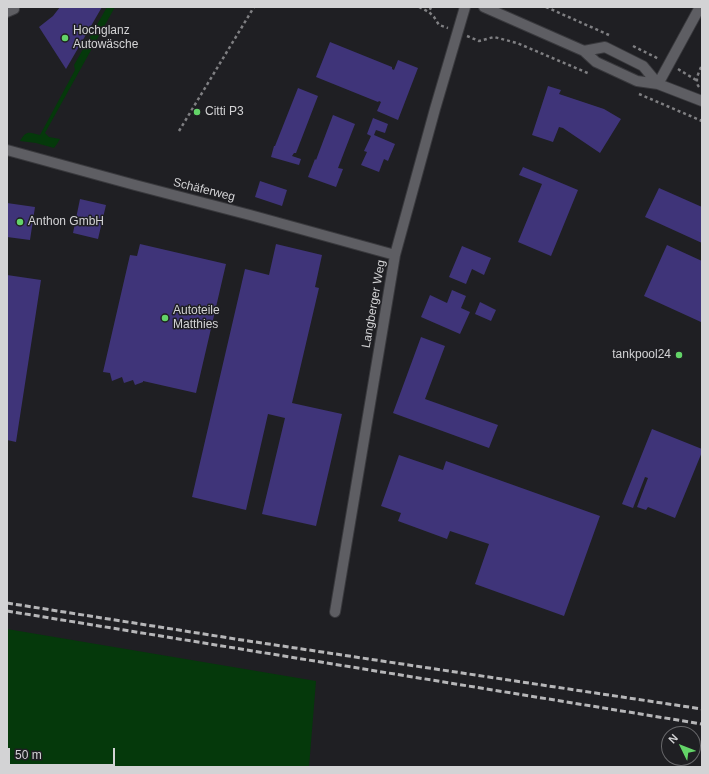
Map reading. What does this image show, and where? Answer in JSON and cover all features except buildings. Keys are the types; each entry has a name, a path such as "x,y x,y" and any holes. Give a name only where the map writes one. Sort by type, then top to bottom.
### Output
{"street":[{"path":"7,12 14,9 14,7"},
{"name":"Langberger Weg","path":"335,612 395,255 465,7"},
{"path":"484,7 584,51 596,62 637,81 658,84 702,101"},
{"path":"658,84 700,7"},
{"path":"584,51 605,47 643,66 658,84"},
{"name":"Schäferweg","path":"7,150 395,255"}],"path":[{"path":"179,131 254,7"},
{"path":"419,7 429,12 439,25 453,31"},
{"path":"429,12 431,7"},
{"path":"462,34 479,41 494,37 517,43 595,76"},
{"path":"696,80 702,65"},
{"path":"636,93 702,121"}],"green space":[{"path":"107,7 115,7 45,133 49,137 60,139 57,144 54,148 36,143 20,141 26,133 40,135 75,70 74,65"},
{"path":"7,629 316,681 309,767 7,767"}],"railway":[{"path":"7,603 702,709"},
{"path":"7,611 702,724"}],"place":[{"name":"Hochglanz Autowäsche","path":"65,38"},
{"name":"Citti P3","path":"197,112"},
{"name":"Anthon GmbH","path":"20,222"},
{"name":"Autoteile Matthies","path":"165,318"},
{"name":"tankpool24","path":"679,355"}]}
